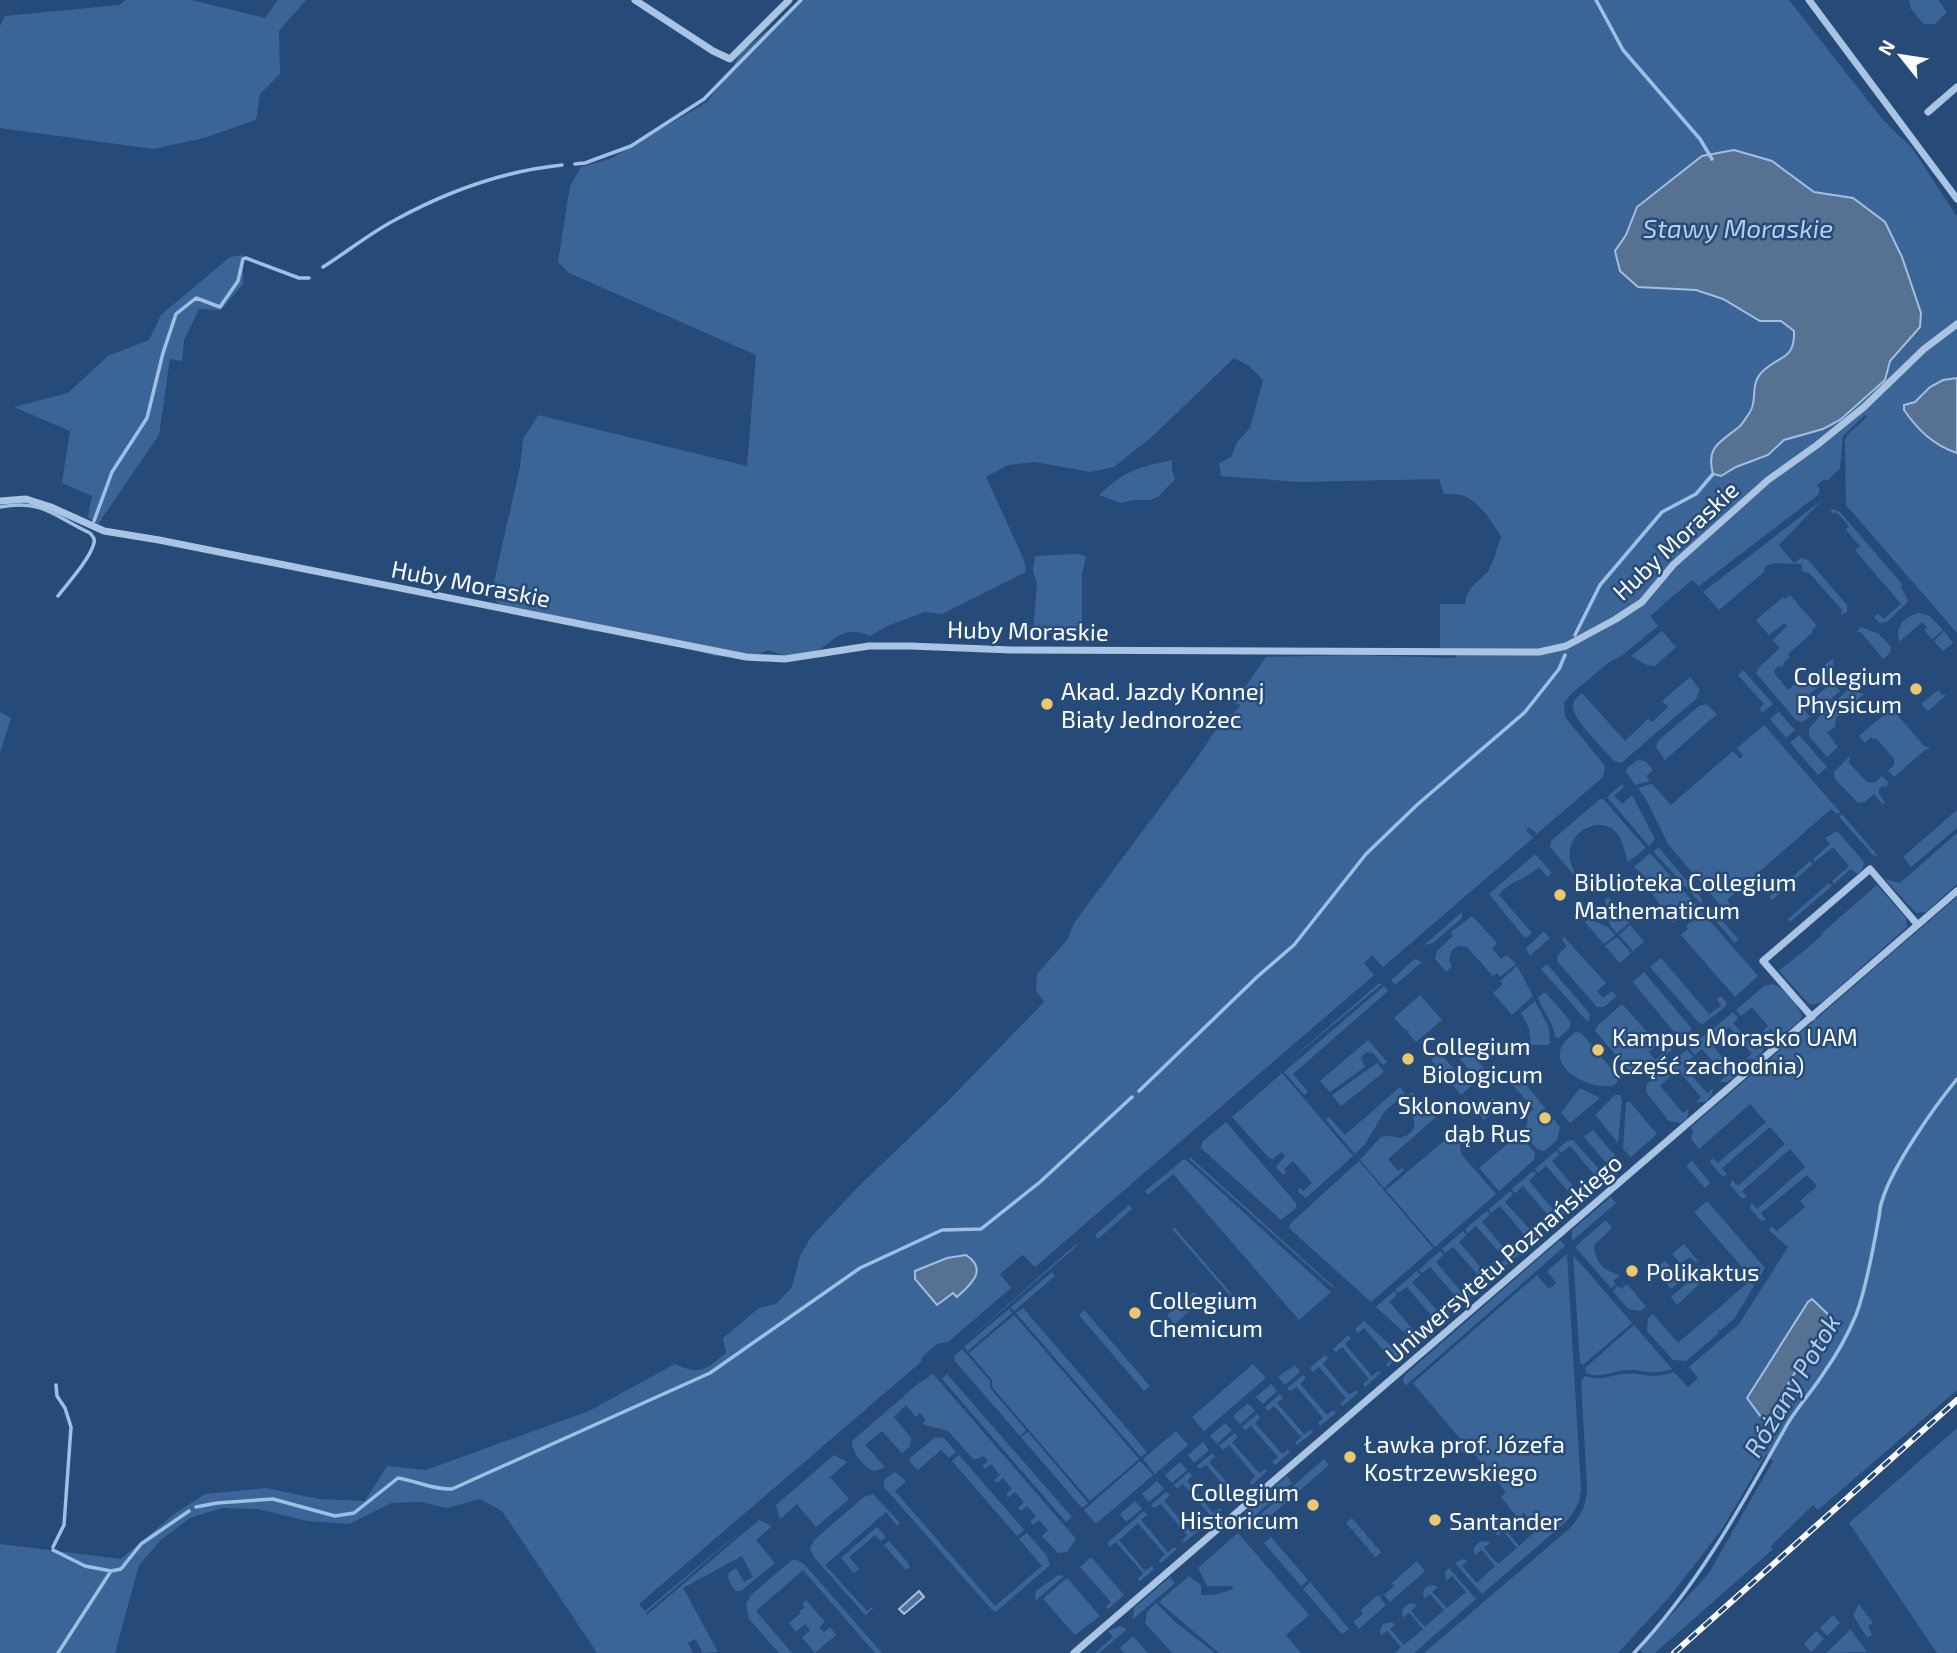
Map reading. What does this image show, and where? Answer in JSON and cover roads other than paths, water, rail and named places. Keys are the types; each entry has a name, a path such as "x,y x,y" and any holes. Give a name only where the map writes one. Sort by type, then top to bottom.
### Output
{"street":[{"path":"635,0 713,51 730,59 789,0"},
{"path":"1809,0 1957,200"},
{"path":"1928,112 1957,87"},
{"name":"Huby Moraskie","path":"0,501 26,499 51,506 104,531 746,657 785,659 869,646 1012,650 1539,652 1566,646 1642,602 1673,565 1768,480 1864,407 1924,349 1957,324"},
{"path":"1812,1017 1763,961 1870,869 1917,924"},
{"name":"Uniwersytetu Poznańskiego","path":"1074,1653 1957,891"}],"water":[{"name":"Stawy Moraskie","path":"1734,150 1772,161 1814,192 1853,198 1885,222 1902,257 1921,313 1920,327 1890,361 1885,380 1840,420 1823,429 1784,440 1768,455 1721,476 1713,474 1711,456 1714,450 1744,421 1752,407 1756,381 1763,371 1789,352 1794,331 1781,321 1760,321 1723,299 1696,290 1638,287 1620,271 1615,251 1626,235 1637,207 1702,156"},
{"path":"1957,378 1957,453 1927,436 1909,417 1904,405 1915,402 1930,387 1943,380"},
{"path":"966,1255 976,1266 975,1277 957,1297 953,1293 937,1305 915,1279 915,1271 947,1258"},
{"path":"1812,1299 1833,1319 1805,1367 1799,1366 1788,1384 1791,1389 1767,1425 1747,1398"},
{"path":"919,1591 924,1597 904,1614 899,1609"}],"waterway":[{"path":"575,164 585,163 631,146 704,99 801,0"},
{"path":"1596,0 1623,50 1700,139 1712,159"},
{"path":"323,267 386,225 434,200 497,178 562,165"},
{"path":"94,521 112,472 147,418 176,314 196,298 220,307 238,281 243,259 246,258 299,278 309,278"},
{"path":"1575,635 1600,585 1662,512 1696,494 1713,474"},
{"path":"0,507 38,507 93,537 94,543 88,556 58,596"},
{"path":"1139,1091 1294,945 1366,854 1418,804 1525,712 1559,669 1565,655"},
{"name":"Różany Potok","path":"1634,1653 1699,1572 1788,1423 1842,1344 1863,1293 1880,1206 1887,1187 1915,1138 1957,1079"},
{"path":"196,1507 273,1499 335,1516 354,1513 398,1478 452,1489 710,1373 860,1268 942,1230 981,1229 1040,1182 1132,1097"},
{"path":"53,1547 64,1525 71,1427 65,1408 57,1396 56,1385"},
{"path":"58,1653 111,1571 121,1569 141,1544 189,1511"},
{"path":"53,1550 85,1566 111,1571"}],"railway":[{"path":"1674,1653 1957,1400"}],"place":[{"name":"Collegium Physicum","path":"1916,689"},
{"name":"Akad. Jazdy Konnej Biały Jednorożec","path":"1047,704"},
{"name":"Biblioteka Collegium Mathematicum","path":"1560,895"},
{"name":"Kampus Morasko UAM (część zachodnia)","path":"1598,1050"},
{"name":"Collegium Biologicum","path":"1408,1059"},
{"name":"Sklonowany dąb Rus","path":"1545,1118"},
{"name":"Polikaktus","path":"1632,1271"},
{"name":"Collegium Chemicum","path":"1135,1313"},
{"name":"Ławka prof. Józefa Kostrzewskiego","path":"1350,1457"},
{"name":"Collegium Historicum","path":"1313,1505"},
{"name":"Santander","path":"1435,1520"}]}
